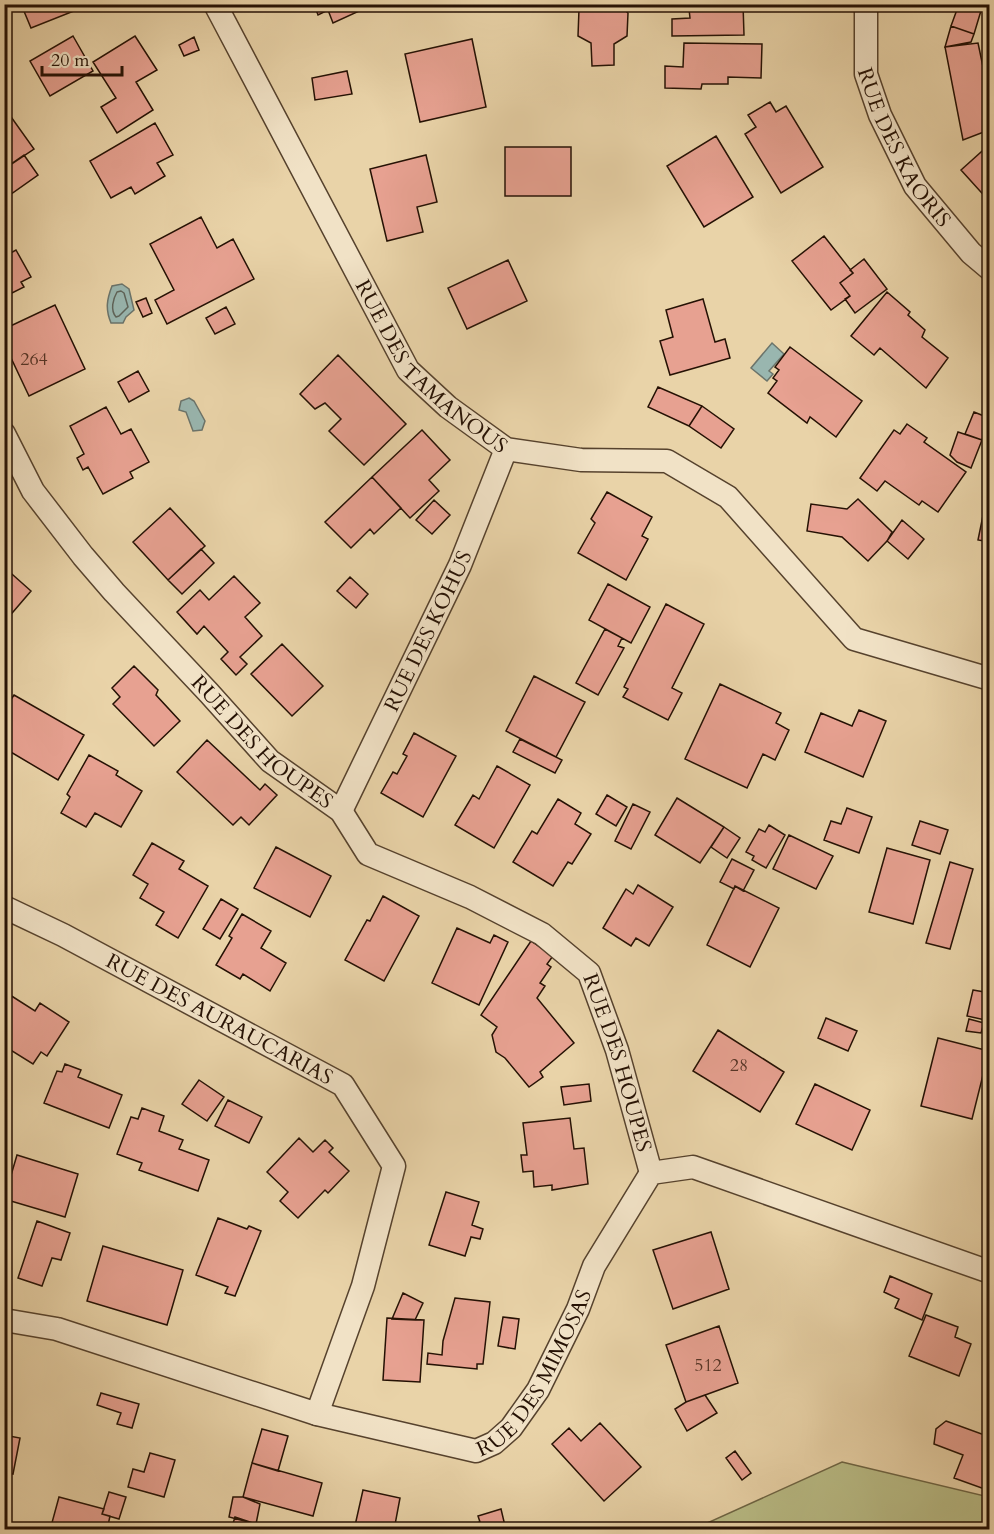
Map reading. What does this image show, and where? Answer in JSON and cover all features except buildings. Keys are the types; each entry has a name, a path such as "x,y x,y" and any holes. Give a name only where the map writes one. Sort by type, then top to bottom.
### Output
{"street":[{"name":"RUE DES TAMANOUS","path":"215,4 408,370 448,407 506,449 581,460 667,461 728,497 854,639 990,679"},
{"name":"RUE DES KAORIS","path":"866,4 866,74 880,115 915,186 971,253 990,269"},
{"name":"RUE DES HOUPES","path":"4,434 33,491 114,592 270,761 341,811 368,855 470,897 542,933 589,972 617,1050 651,1173"},
{"name":"RUE DES KOHUS","path":"341,811 460,565 506,449"},
{"name":"RUE DES AURAUCARIAS","path":"4,906 343,1085 394,1166 363,1286 317,1414"},
{"path":"651,1173 693,1167 990,1272"},
{"name":"RUE DES MIMOSAS","path":"4,1320 57,1329 317,1414 476,1451 494,1443 511,1428 538,1390 578,1309 594,1266 651,1173"}],"green space":[{"path":"842,1462 989,1497 989,1529 694,1529"}],"water":[{"path":"122,284 129,289 134,310 123,323 111,323 107,309 109,295 112,286"},
{"path":"772,343 784,354 769,371 773,374 767,381 751,368"},
{"path":"189,398 194,401 205,421 202,430 193,431 186,412 179,410 181,401"}]}
